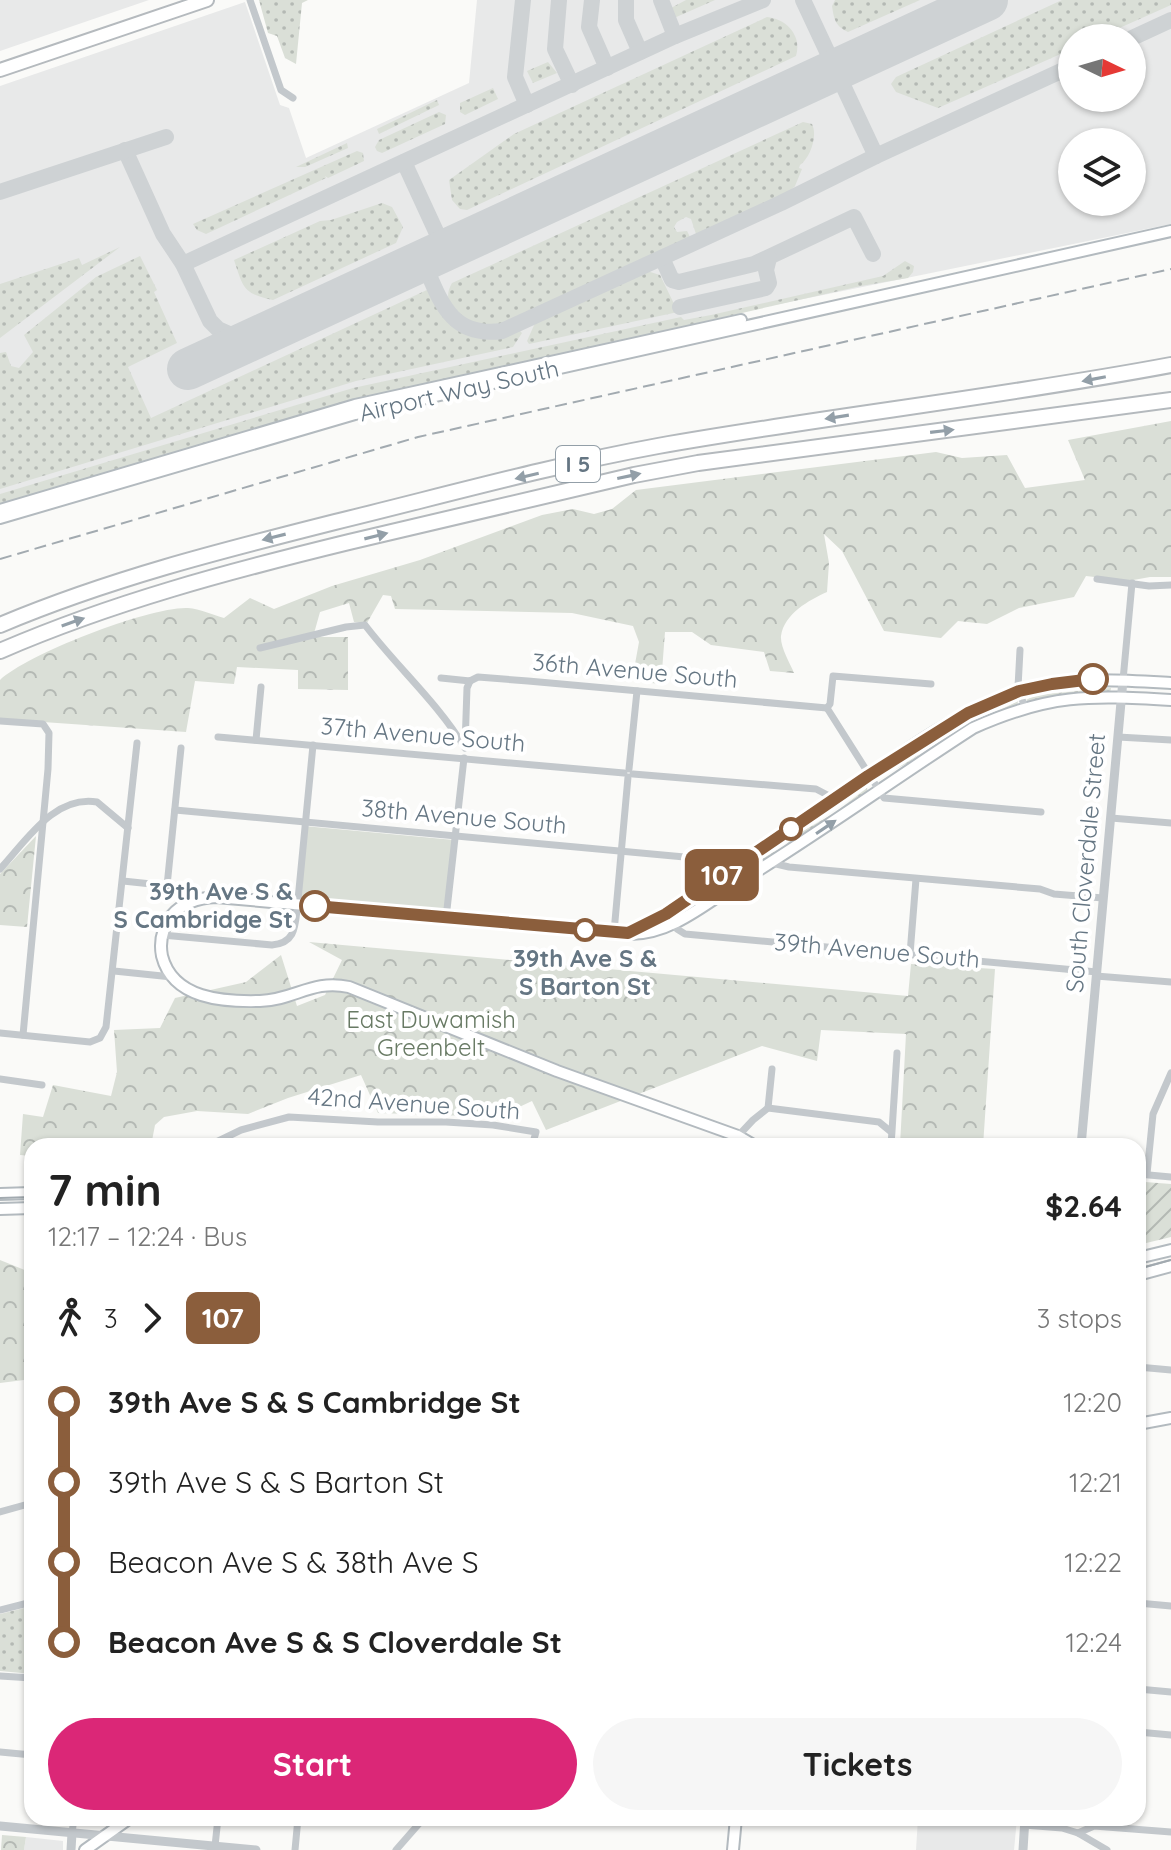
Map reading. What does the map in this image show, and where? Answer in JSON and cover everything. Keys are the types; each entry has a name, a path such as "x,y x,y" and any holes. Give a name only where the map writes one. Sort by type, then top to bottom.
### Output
{"highway":[{"name":"I 5","path":"0,625 67,597 179,562 477,487 655,447 838,417 1048,388 1171,365"},
{"name":"I 5","path":"0,651 162,591 228,572 634,475 698,463 1171,400"}],"main road":[{"path":"0,70 207,0"},
{"name":"Airport Way South","path":"0,518 355,414 1171,231"},
{"name":"Airport Way South","path":"0,510 355,405 887,288 923,285"},
{"path":"628,933 666,914 868,776 968,713 1019,691 1072,681 1171,683"},
{"path":"741,1138 571,1076 349,987 322,984 289,997 254,1001 199,995 172,977 162,954 162,935 175,912 198,899 245,899 614,932 653,932 672,924 772,863 973,728 1025,708 1065,698 1171,700"},
{"path":"0,1194 24,1193"},
{"path":"0,1209 24,1208"},
{"path":"1146,1256 1171,1250"},
{"path":"1146,1273 1171,1266"},
{"path":"1146,1423 1171,1418"},
{"path":"85,1850 118,1826"},
{"path":"733,1850 735,1826"}],"street":[{"path":"250,0 281,90 293,98"},
{"path":"1097,579 1149,586 1171,585"},
{"name":"South Cloverdale Street","path":"1082,1138 1132,583"},
{"path":"260,648 365,625 453,729 465,748"},
{"path":"1020,650 1019,691 1025,708"},
{"path":"931,684 833,676 827,708 884,798 1041,812"},
{"name":"36th Avenue South","path":"441,678 470,681 478,677 827,708"},
{"path":"446,918 470,681"},
{"path":"256,740 261,687"},
{"path":"614,932 637,691"},
{"path":"0,721 43,724 47,727 49,749 23,1035"},
{"name":"37th Avenue South","path":"218,737 816,789 835,799"},
{"path":"1118,737 1171,740"},
{"path":"0,1033 84,1043 100,1038 108,1021 137,743"},
{"path":"162,935 272,945 283,944 291,938 298,904 313,745"},
{"path":"167,886 181,748"},
{"path":"0,869 44,821 70,803 92,801 106,807 128,828"},
{"name":"38th Avenue South","path":"175,810 717,860 728,870"},
{"path":"1111,818 1171,823"},
{"path":"772,863 1103,898"},
{"path":"728,870 736,884"},
{"path":"910,954 916,879"},
{"path":"123,881 191,889 198,899"},
{"path":"666,914 672,924"},
{"name":"39th Avenue South","path":"672,924 685,934 1171,982"},
{"path":"114,971 172,977"},
{"path":"890,1138 897,1053"},
{"path":"738,1136 768,1108 772,1069"},
{"path":"1146,1152 1153,1114 1171,1073"},
{"path":"0,1079 42,1085"},
{"path":"768,1108 879,1122 890,1131"},
{"name":"42nd Avenue South","path":"224,1138 241,1130 289,1117 493,1125 536,1132 534,1138"},
{"path":"1146,1174 1171,1177"},
{"path":"1146,1368 1171,1370"},
{"path":"0,1512 24,1505"},
{"path":"0,1610 24,1604"},
{"path":"1146,1604 1171,1606"},
{"path":"0,1676 24,1678"},
{"path":"1146,1690 1171,1692"},
{"path":"1146,1733 1171,1735"},
{"path":"0,1752 24,1754"},
{"path":"0,1826 256,1850"},
{"path":"71,1850 73,1826"},
{"path":"215,1846 217,1826"},
{"path":"295,1850 297,1826"},
{"path":"396,1850 417,1826"},
{"path":"1023,1850 1025,1826"},
{"path":"1050,1826 1078,1833 1107,1850"},
{"path":"1078,1833 1094,1826 1171,1832"}],"shaded area":[{"path":"0,0 149,0 0,51"},
{"path":"477,0 1171,0 1171,224 760,308 0,503 0,86 245,2 280,105 289,108 306,158 469,83"},
{"path":"918,1826 1016,1826 1014,1850 916,1850"},
{"path":"26,1837 63,1841 63,1850 24,1850"}],"green space":[{"path":"259,0 308,0 302,3 296,64 285,58 277,36 268,33"},
{"path":"686,0 715,0 674,18 671,8"},
{"path":"835,0 920,0 848,32 838,25 835,18 832,6"},
{"path":"1062,0 1171,0 1171,5 1128,24 1058,24 1058,55 938,108 896,92 891,84 896,77"},
{"path":"767,17 781,21 795,35 796,56 467,210 460,209 452,200 449,180 514,134"},
{"path":"548,62 557,73 533,83 527,71"},
{"path":"493,88 498,99 465,115 460,112 460,103"},
{"path":"437,100 439,105 379,134 377,129"},
{"path":"439,112 446,115 445,124 382,153 377,151 375,147 379,140"},
{"path":"803,122 812,124 814,129 812,146 800,165 802,169 795,186 786,195 697,237 691,219 686,217 674,227 677,232 687,231 691,239 505,324 495,326 473,322 463,318 449,303 452,283"},
{"path":"347,143 348,148 305,167 296,167"},
{"path":"357,151 363,153 364,161 328,178 325,176 206,234 193,224"},
{"path":"382,203 392,207 403,227 396,243 273,300 250,292 242,283 234,260 320,221"},
{"path":"120,247 0,338 0,284 79,258 82,265"},
{"path":"140,256 177,343 128,367 151,418 429,289 444,315 464,331 489,337 519,330 522,333 513,347 356,381 0,489 0,353 6,352 11,366 19,368 33,352 24,335 96,277"},
{"path":"905,261 914,266 908,278 352,401 0,506 0,494 353,388 681,317 684,320 711,315 883,276"},
{"path":"647,271 660,275 678,312 529,344 527,341 535,323"},
{"path":"1171,421 1171,577 1128,581 1086,576 1074,597 1019,608 987,624 958,621 941,638 884,631 842,551 824,534 829,563 827,592 792,615 781,636 794,673 770,671 764,652 711,645 692,632 665,632 661,684 642,682 633,675 639,642 633,626 572,613 395,609 391,596 383,595 367,623 354,622 349,603 320,612 313,637 348,637 348,690 298,689 298,670 237,667 234,684 195,681 186,732 0,719 0,680 14,669 62,645 119,623 170,609 188,608 224,618 250,598 274,609 332,586 420,560 542,515 573,509 594,514 612,509 636,490 936,452 962,458 1007,455 1025,488 1085,480 1068,440"},
{"path":"1111,688 1110,694 1030,703 1026,700 1036,695"},
{"path":"1011,698 939,738 908,763 877,778 954,726"},
{"path":"1018,701 1017,707 881,784 879,782 907,766 941,740"},
{"path":"867,788 868,794 741,878 735,876 833,814"},
{"path":"304,826 454,840 444,918 298,905"},
{"path":"36,836 27,927 0,925 0,874"},
{"name":"East Duwamish Greenbelt","path":"309,942 908,996 911,964 995,969 984,1138 900,1138 906,1034 821,1030 817,1061 762,1046 546,1130 532,1101 498,1117 378,1113 361,1075 248,1114 197,1111 164,1117 155,1125 153,1138 24,1138 24,1155 20,1155 23,1114 43,1117 53,1085 111,1096 117,1072 114,1030 160,1028 175,998 246,982 281,955 297,1006 325,995 342,960"},
{"path":"1146,1182 1171,1184 1171,1237 1146,1243"},
{"path":"0,1260 24,1270 24,1380 0,1383"},
{"path":"24,1608 24,1673 0,1671 0,1614"},
{"path":"2,1835 26,1837 24,1850 1,1850"}],"taxiway":[{"path":"523,0 515,77 527,105"},
{"path":"559,0 555,49 572,85"},
{"path":"592,0 589,27 607,68"},
{"path":"626,0 626,20 640,52"},
{"path":"661,0 675,36"},
{"path":"183,264 675,36 763,0"},
{"path":"803,0 876,156"},
{"path":"1146,32 1171,20"},
{"path":"423,261 442,302 459,322 484,332 502,331 1058,72"},
{"path":"0,192 166,137"},
{"path":"125,150 163,234 183,264 210,321 218,329 236,337 263,335"},
{"path":"404,162 445,251"},
{"path":"662,258 672,280 679,282 754,264 854,217 873,254"},
{"path":"680,307 766,288 769,283 766,270 769,258"}],"runway":[{"path":"188,369 987,0"}],"tram line":[{"path":"0,1198 24,1197"},
{"path":"1146,1267 1171,1260"}],"railway":[{"path":"0,559 418,437 1171,269"}],"bus line":[{"name":"107","path":"315,906 628,933 666,914 868,776 968,713 1019,691 1093,679"}],"place":[{"name":"39th Ave S & S Cambridge St","path":"315,906"},
{"name":"39th Ave S & S Barton St","path":"585,930"}]}
